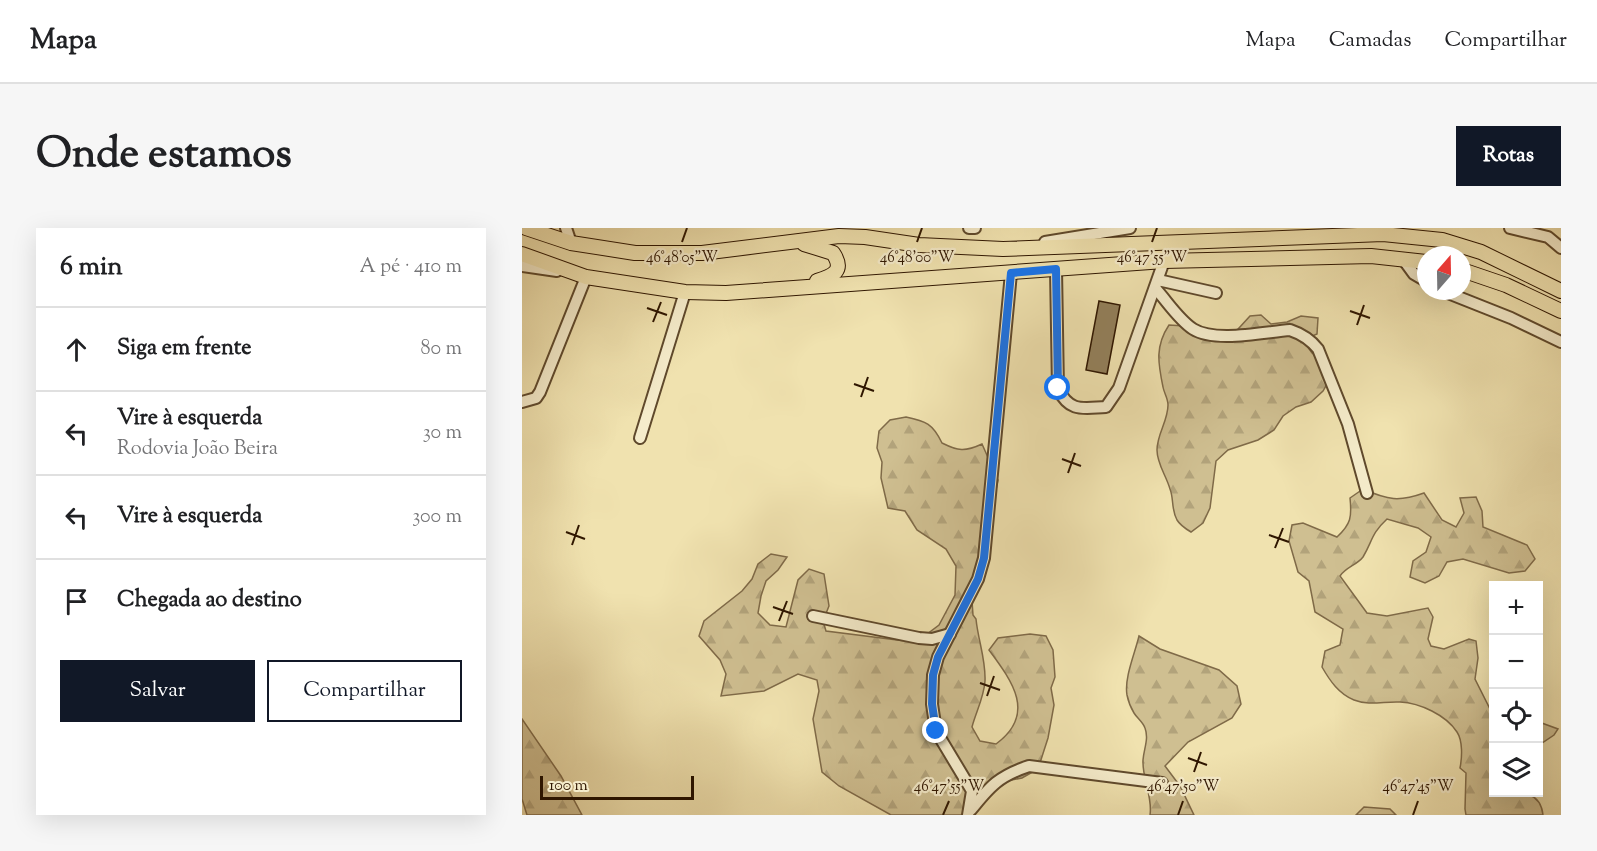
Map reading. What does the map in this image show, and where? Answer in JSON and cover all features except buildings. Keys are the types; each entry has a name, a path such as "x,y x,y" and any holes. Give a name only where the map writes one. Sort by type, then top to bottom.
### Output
{"main road":[{"path":"526,228 571,243 635,253 702,253 839,237 865,237 919,245 1003,249 1383,234"},
{"path":"1358,228 1383,234 1442,240 1480,252 1561,291"},
{"path":"792,242 824,249 833,253 838,260 833,276 801,287"},
{"path":"522,254 580,276 685,291 726,293 1164,261 1371,256 1417,260"},
{"path":"1471,273 1506,285 1561,311"}],"street":[{"path":"566,228 571,243"},
{"path":"969,228 975,228"},
{"path":"1003,249 1130,228"},
{"path":"1510,228 1548,237 1561,248"},
{"path":"1403,258 1417,276"},
{"path":"1056,269 1058,388 1065,401 1077,408 1106,407 1119,388 1164,261"},
{"path":"522,266 580,276 540,392 536,398 522,402"},
{"path":"970,813 972,791 936,731 932,704 933,675 938,657 978,579 984,558 1011,273"},
{"path":"1156,284 1216,293"},
{"path":"1156,284 1181,318 1192,328 1205,335 1290,330 1301,333 1311,341 1318,350 1348,424 1367,493"},
{"path":"640,438 685,291"},
{"path":"1466,300 1511,318 1561,342"},
{"path":"813,616 919,638 932,639 950,634"},
{"path":"970,813 988,789 1008,773 1029,766 1162,783"}],"green space":[{"path":"1261,315 1271,324 1287,322 1301,316 1318,318 1317,334 1303,340 1312,353 1324,362 1331,377 1323,391 1311,402 1296,407 1283,416 1274,430 1258,440 1228,450 1216,461 1210,508 1203,523 1191,532 1180,524 1175,516 1171,493 1157,455 1157,444 1168,405 1159,362 1161,340 1169,325 1185,326 1204,339 1228,340 1250,316"},
{"path":"906,417 928,424 942,443 953,448 962,450 982,444 998,480 972,601 985,673 983,693 972,727 980,741 996,744 1008,733 1015,721 1018,709 1012,685 989,650 998,638 1030,634 1046,636 1053,650 1055,677 1051,688 1054,705 1048,738 1038,769 1022,778 1006,781 979,799 975,815 891,815 839,786 822,772 813,719 819,691 817,680 798,674 764,691 721,696 726,674 720,660 699,636 704,621 742,591 752,579 758,564 771,554 787,557 766,581 761,596 758,613 770,625 786,627 798,580 809,569 824,574 829,606 823,621 826,631 905,641 923,637 939,625 955,595 956,566 946,549 917,530 905,511 888,508 881,478 882,462 877,448 879,431 890,420"},
{"path":"1363,489 1380,496 1400,499 1424,493 1442,520 1456,527 1464,513 1460,498 1476,497 1482,511 1483,527 1527,545 1535,559 1525,571 1509,573 1463,559 1447,562 1439,576 1425,583 1410,577 1413,561 1426,552 1431,537 1418,528 1387,519 1375,533 1363,557 1340,576 1367,613 1387,616 1428,608 1433,617 1428,639 1431,646 1444,649 1469,639 1476,641 1478,658 1475,679 1489,707 1489,797 1532,797 1541,806 1543,815 1466,815 1466,773 1460,768 1462,755 1460,740 1457,732 1446,720 1416,705 1400,702 1365,703 1354,700 1344,694 1328,677 1322,667 1325,651 1340,645 1343,629 1315,612 1309,581 1298,572 1289,541 1292,525 1303,523 1337,537 1350,520 1350,498"},
{"path":"1139,636 1160,649 1219,670 1237,686 1241,704 1232,718 1188,742 1165,766 1180,786 1194,815 1150,815 1150,801 1143,767 1146,732 1132,709 1126,688"},
{"path":"522,719 561,776 582,815 527,815 522,799"},
{"path":"1543,723 1558,729 1554,735 1543,742"},
{"path":"1364,807 1390,809 1396,815 1356,815"}],"route":[{"path":"936,731 932,704 933,675 938,657 978,579 984,558 1011,273 1056,269 1058,388"}]}
